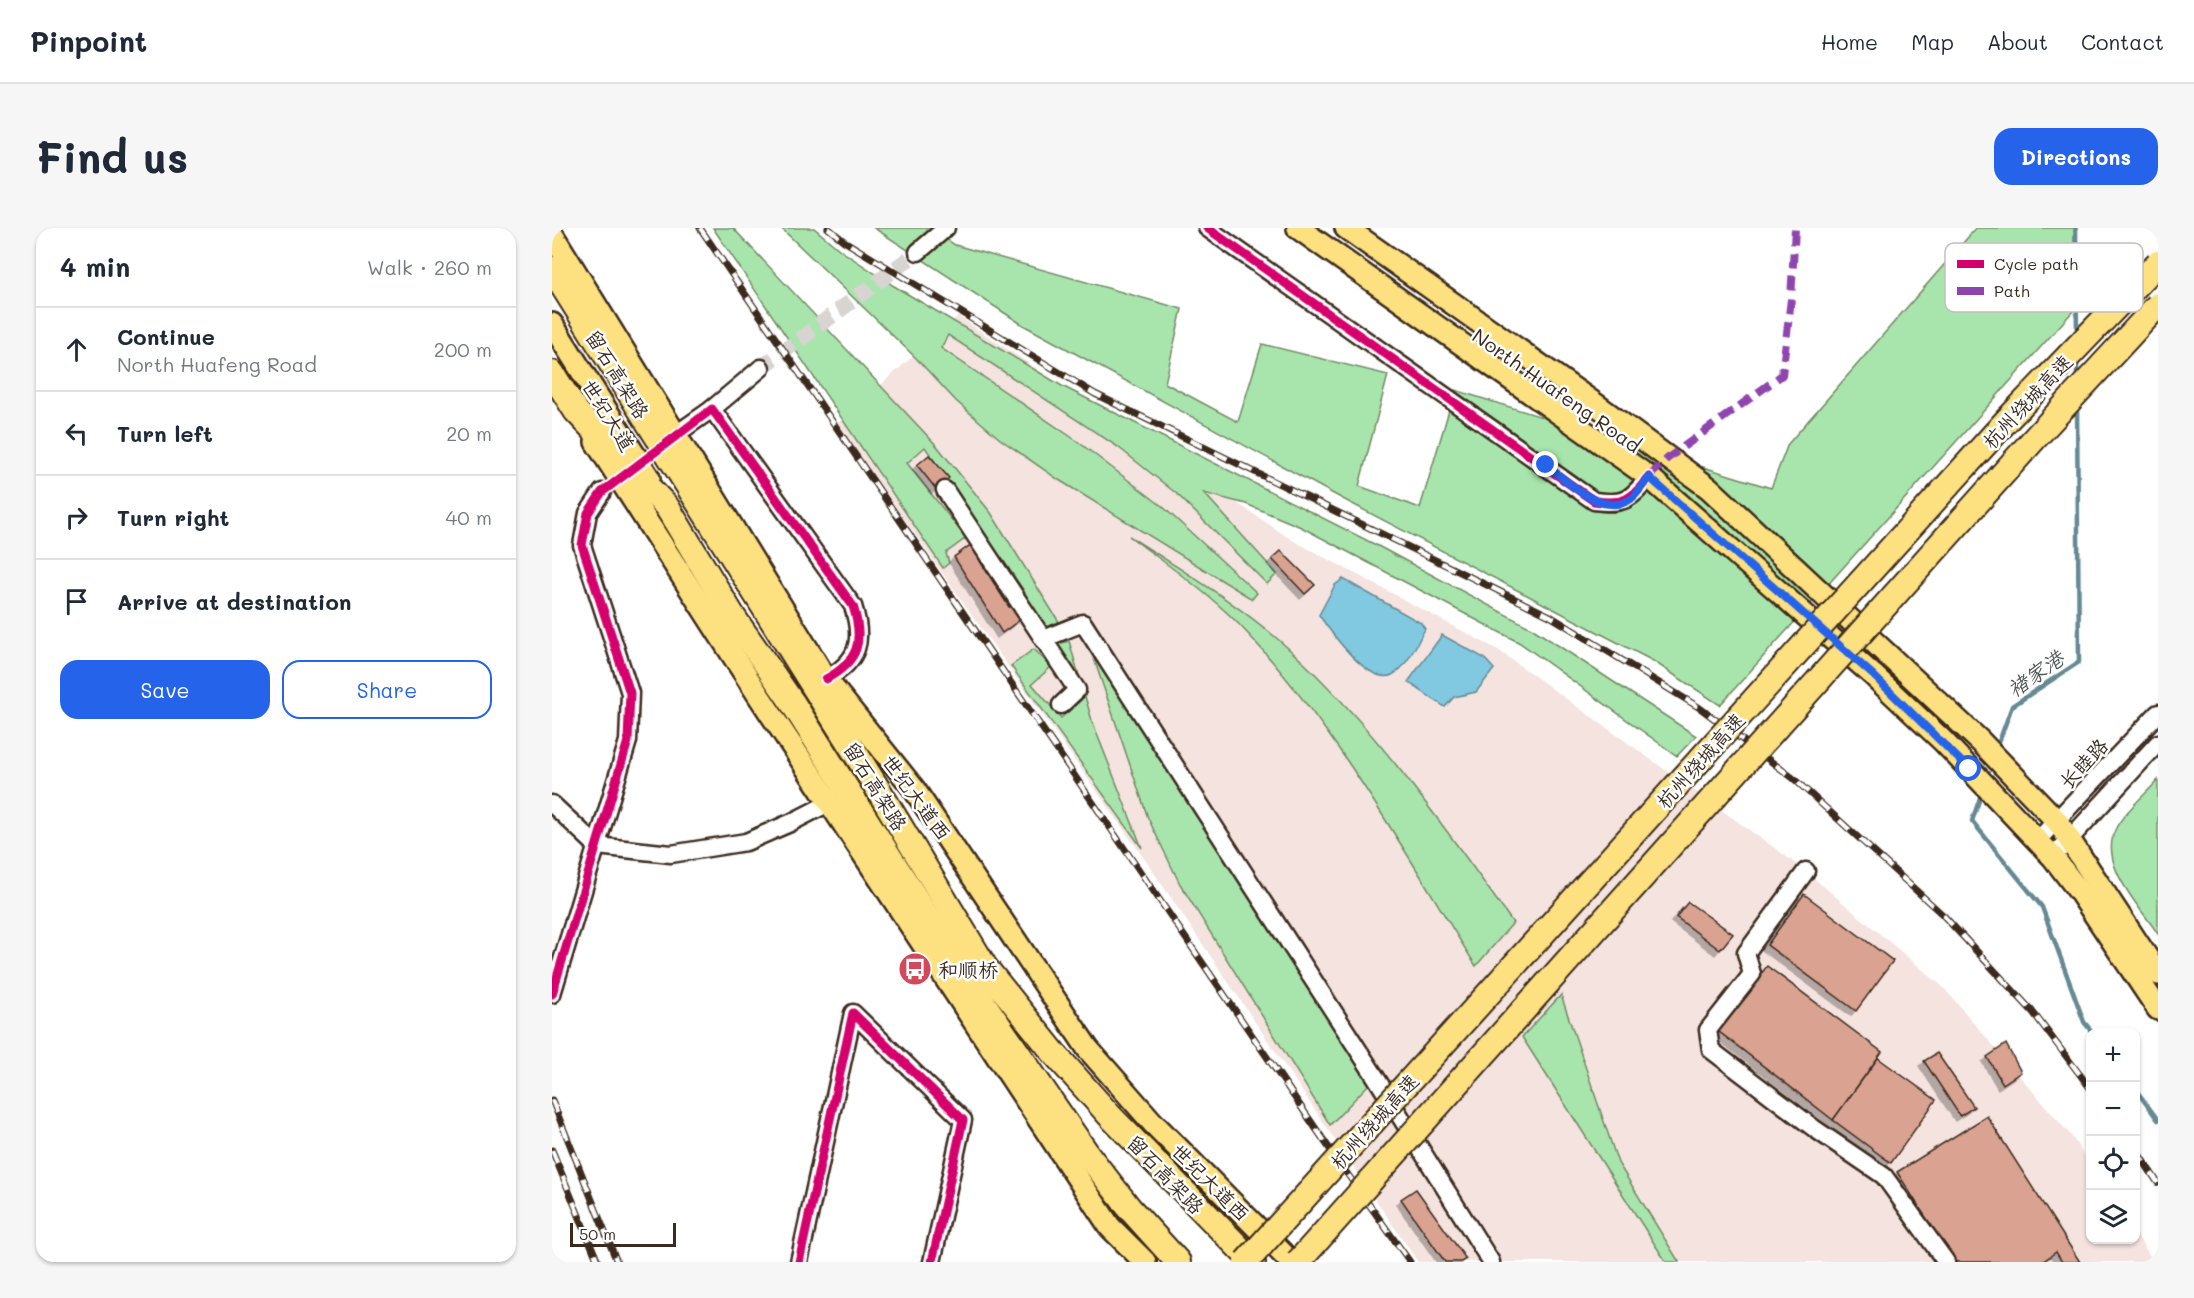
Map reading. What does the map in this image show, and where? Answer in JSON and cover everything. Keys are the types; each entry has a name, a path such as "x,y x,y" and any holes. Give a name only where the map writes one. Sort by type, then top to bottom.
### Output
{"highway":[{"name":"杭州绕城高速","path":"2143,279 2158,263"},
{"name":"留石高架路","path":"552,269 870,776 985,967 1054,1053 1183,1193 1254,1262"},
{"name":"杭州绕城高速","path":"1298,1262 2035,438 2158,305"},
{"name":"杭州绕城高速","path":"1246,1262 2000,428 2111,312"},
{"name":"留石高架路","path":"552,373 576,411 667,507 734,618 792,702 962,972 1088,1155 1130,1209 1178,1262"},
{"path":"826,678 1054,1053"}],"main road":[{"name":"North Huafeng Road","path":"1298,228 1649,477 1873,675 1969,769 2053,858 2081,894 2158,1009"},
{"name":"North Huafeng Road","path":"1346,228 1598,406 1708,488 1980,741 2019,781 2056,821 2070,840 2158,974"},
{"name":"世纪大道西","path":"552,234 826,678 914,789 1088,1049 1153,1124 1291,1262"},
{"name":"世纪大道","path":"552,324 667,507"},
{"path":"576,411 829,803 1110,1227 1145,1262"}],"street":[{"path":"918,252 946,228"},
{"path":"1207,228 1594,501 1613,504 1631,498 1649,477"},
{"path":"685,428 712,409 761,368"},
{"path":"712,409 853,606 860,628 856,650 846,668 826,678"},
{"path":"945,490 1077,690 1061,705"},
{"path":"552,994 628,741 630,693 582,544 588,513 602,492"},
{"path":"1043,639 1083,623 1375,1076 1491,1262"},
{"name":"长睦路","path":"2037,841 2158,712"},
{"path":"2053,858 2158,743"},
{"path":"552,804 597,846 671,854 746,842 829,803"},
{"path":"1806,871 1746,953 1752,974 1708,1030 1711,1050 1815,1130 1884,1176 1946,1262"},
{"path":"799,1262 853,1013 963,1120 932,1262"}],"shaded area":[{"path":"958,316 1292,540 1498,650 1798,865 1943,987 2072,1137 2086,1159 2086,1244 2140,1244 2140,1240 2154,1262 1418,1262 1146,861 837,424"}],"green space":[{"path":"713,228 733,228 937,446 991,513 1059,622 1045,628 1022,588 925,447 907,463 966,538 946,553 949,563 943,568"},
{"path":"781,228 814,228 840,250 894,286 1062,386 1378,546 1533,629 1696,736 1677,756 1520,643 1301,527 1246,504 1204,493 1277,574 1267,584 1177,494 1118,447 948,335 941,348 1077,441 1162,506 1257,593 1252,599 1059,480 1000,439 956,401 916,358"},
{"path":"874,228 934,228 955,245 1182,309 1165,383 1238,422 1262,344 1388,375 1359,486 1420,508 1455,390 1771,488 1788,444 1945,264 1945,312 2072,312 1720,705 1653,661 1341,498 1023,325"},
{"path":"1976,228 2074,228 2074,243 1963,243"},
{"path":"1129,536 1232,603 1271,633 1321,679 1380,745 1513,923 1476,966 1370,795 1342,753 1282,673 1222,608"},
{"path":"1069,641 1093,724 1142,848 1011,666 1034,649 1051,667 1032,684 1061,718 1081,700 1055,645"},
{"path":"1092,653 1099,659 1370,1083 1330,1125 1180,884 1148,818"},
{"path":"2158,780 2158,934 2122,883 2112,854 2112,840 2121,820"},
{"path":"1561,995 1618,1163 1679,1262 1666,1262 1522,1037"}],"water":[{"path":"1343,579 1421,623 1425,629 1407,661 1392,675 1383,676 1372,673 1362,665 1341,644 1319,615 1335,585"},
{"path":"1442,635 1484,658 1494,669 1476,692 1454,697 1445,707 1408,682"}],"building":[{"path":"929,455 949,478 936,489 917,465"},
{"path":"976,541 986,555 980,561 1009,607 1015,604 1025,616 1002,633 954,557"},
{"path":"1281,551 1315,585 1305,594 1272,559"},
{"path":"1804,894 1893,961 1856,1011 1767,945"},
{"path":"1688,902 1733,934 1720,950 1676,917"},
{"path":"1767,966 1882,1052 1833,1120 1718,1031"},
{"path":"2006,1044 2021,1072 2003,1084 1987,1057"},
{"path":"1937,1053 1974,1107 1960,1116 1924,1061"},
{"path":"1878,1058 1936,1100 1891,1163 1833,1120"},
{"path":"1987,1116 2080,1262 2062,1262 2056,1252 2042,1262 1954,1262 1897,1172"},
{"path":"1416,1189 1466,1259 1461,1262 1445,1262 1401,1199"}],"waterway":[{"name":"褚家港","path":"2076,228 2076,243"},
{"name":"褚家港","path":"2077,312 2077,336"},
{"name":"褚家港","path":"2077,360 2077,378"},
{"name":"褚家港","path":"1996,750 2012,706 2079,662 2077,405"},
{"name":"褚家港","path":"1982,792 1972,821 2042,907 2084,1022 2089,1028"},
{"name":"褚家港","path":"2140,1095 2158,1120"}],"tunnel":[{"path":"761,368 918,252"},
{"path":"602,492 670,440"}],"railway":[{"path":"700,228 1336,1158 1410,1262"},
{"path":"828,228 844,241 1095,394 1550,616 1700,708 1793,778 1943,915 2032,1011 2086,1083"},
{"path":"552,1100 617,1262"},
{"path":"552,1150 598,1262"},
{"path":"2140,1156 2158,1183"}],"marked path":[{"path":"1649,477 1668,458 1782,375 1791,299 1795,228"}],"cycle path":[{"path":"1207,228 1594,501 1613,502 1626,499 1637,491 1649,477"},
{"path":"552,994 628,741 630,693 582,545 588,513 602,492 712,409 853,606 858,630 856,649 846,665 826,679"},
{"path":"799,1262 853,1013 963,1120 932,1262"}],"place":[{"name":"和顺桥","path":"915,969"}],"route":[{"path":"1546,465 1594,501 1613,504 1631,498 1649,477 1873,675 1943,741 1969,769"}]}
